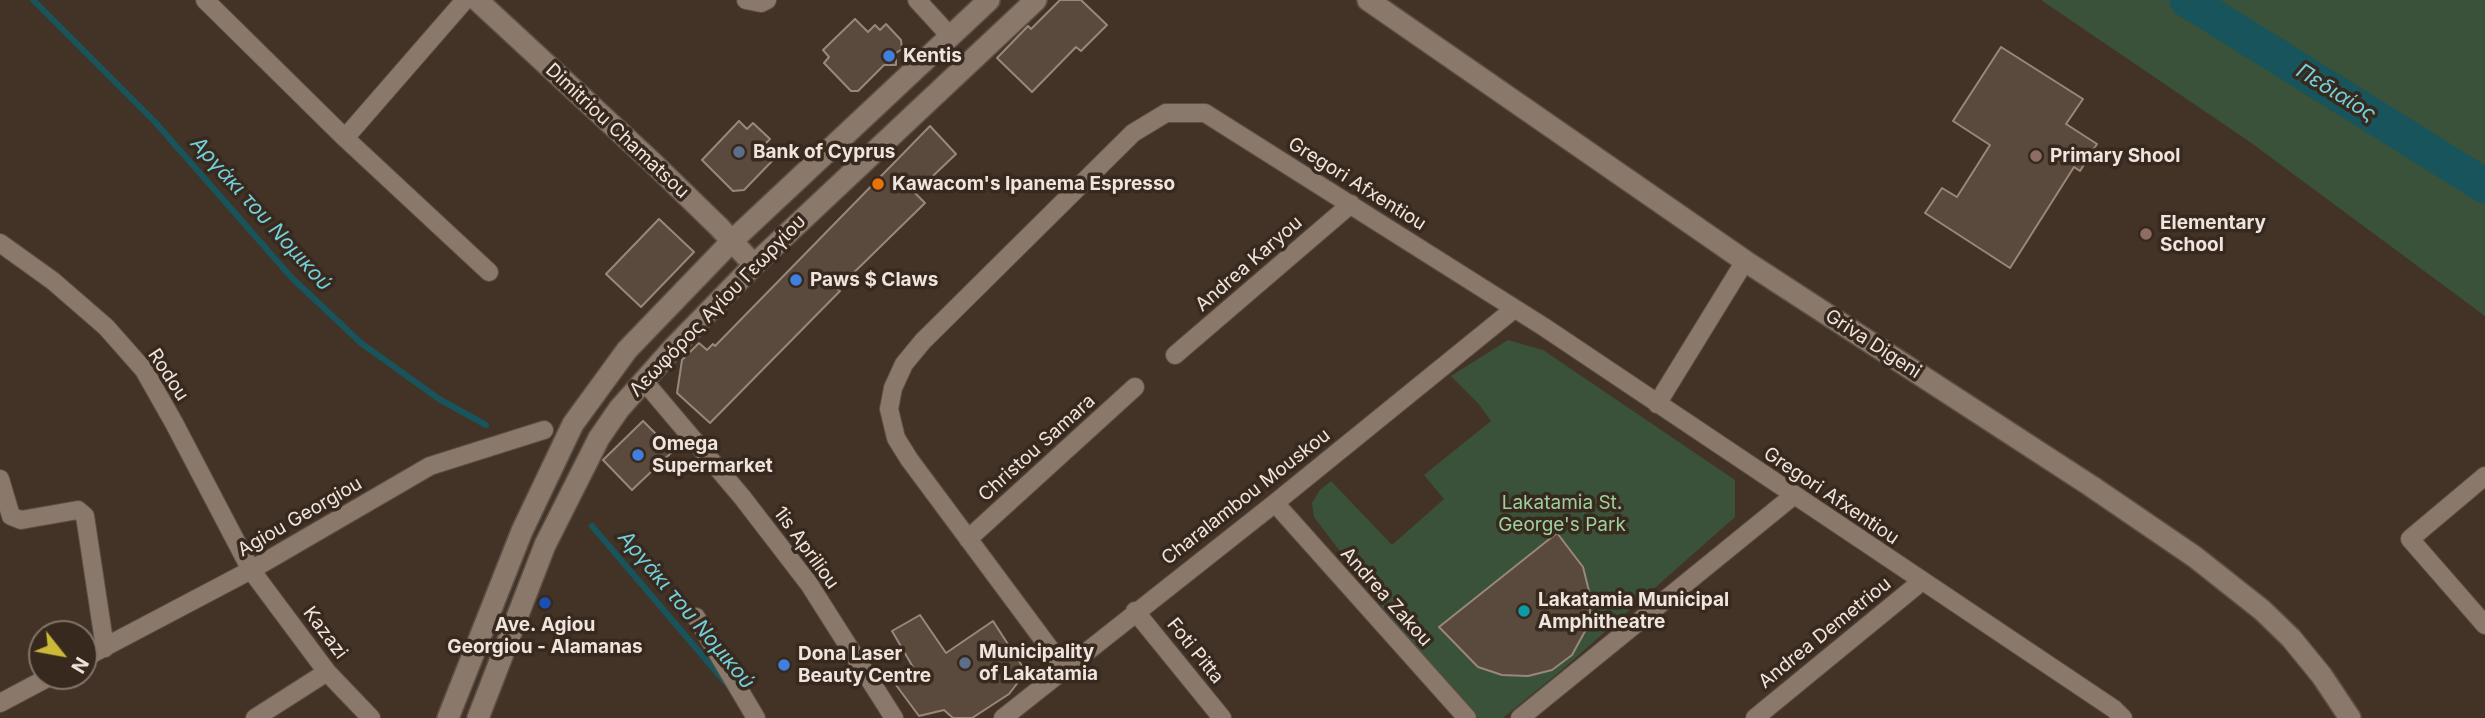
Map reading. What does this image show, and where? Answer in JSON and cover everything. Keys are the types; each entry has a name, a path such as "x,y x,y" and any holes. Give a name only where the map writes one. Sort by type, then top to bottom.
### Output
{"main road":[{"name":"Dimitriou Chamatsou","path":"477,0 652,162 754,265"},
{"name":"Λεωφόρος Αγίου Γεωργίου","path":"448,718 522,531 573,424 627,350 732,241 989,0"},
{"name":"Λεωφόρος Αγίου Γεωργίου","path":"478,718 545,545 599,438 643,380 754,265 1036,0"},
{"name":"Griva Digeni","path":"1368,0 1745,261 2194,556 2262,610 2291,638 2322,676 2350,718"}],"street":[{"path":"205,0 345,138 489,272"},
{"path":"345,138 465,0"},
{"path":"746,0 761,3 767,0"},
{"path":"917,0 950,36"},
{"name":"Gregori Afxentiou","path":"1065,669 896,438 890,409 893,388 904,364 923,341 1133,133 1166,113 1205,113 1514,309 2114,709 2123,718"},
{"name":"Andrea Karyou","path":"1175,355 1351,204"},
{"name":"Rodou","path":"0,243 53,281 97,320 144,370 251,570"},
{"path":"1657,404 1745,261"},
{"name":"Charalambou Mouskou","path":"1003,718 1275,503 1514,309"},
{"name":"1is Apriliou","path":"643,380 743,497 809,584 894,718"},
{"name":"Christou Samara","path":"968,539 1135,387"},
{"name":"Agiou Georgiou","path":"98,651 251,570 430,466 544,430"},
{"path":"2485,476 2410,539 2485,625"},
{"path":"0,479 11,516 21,520 78,510 85,516 104,648"},
{"path":"1520,718 1793,496"},
{"name":"Andrea Zakou","path":"1275,503 1467,718"},
{"name":"Kazazi","path":"251,570 327,672 371,718"},
{"name":"Andrea Demetriou","path":"1755,718 1922,581"},
{"name":"Foti Pitta","path":"1136,611 1222,718"},
{"path":"696,617 756,718"},
{"path":"256,718 327,672"},
{"path":"0,703 28,688"}],"green space":[{"path":"2041,0 2485,0 2485,316 2250,142"},
{"name":"Lakatamia St. George's Park","path":"1508,340 1543,350 1735,480 1735,517 1563,669 1503,718 1478,718 1411,645 1314,517 1312,503 1320,490 1331,481 1392,545 1444,499 1424,475 1491,421 1478,403 1451,376"}],"building":[{"path":"1060,0 1081,0 1107,25 1081,51 1076,47 1032,92 997,58 1028,26 1031,29"},
{"path":"855,19 868,32 875,25 880,30 886,24 901,40 902,49 896,53 896,65 884,65 858,91 851,91 824,63 829,57 823,50"},
{"name":"Primary Shool","path":"2001,47 2083,99 2066,124 2097,144 2080,171 2074,167 2010,268 1925,213 1942,188 1957,197 1990,145 1953,121"},
{"name":"Bank of Cyprus","path":"739,121 747,129 753,123 770,139 763,146 775,158 744,190 733,191 702,160"},
{"path":"930,126 956,154 915,193 925,203 837,289 840,291 710,423 677,393 682,360 699,343 707,350 713,344 715,346"},
{"path":"659,219 694,252 641,307 606,274"},
{"name":"Omega Supermarket","path":"643,421 673,451 632,490 603,460"},
{"name":"Lakatamia Municipal Amphitheatre","path":"1557,533 1583,567 1591,599 1589,624 1572,655 1552,670 1528,676 1502,675 1478,667 1439,627"},
{"name":"Municipality of Lakatamia","path":"920,615 946,653 993,621 1026,672 1009,694 972,718 953,718 944,710 919,716 893,681 917,674 892,631"}],"waterway":[{"name":"Αργάκι του Νομικού","path":"33,0 155,122 292,278 361,343 439,399 486,425"},
{"name":"Πεδιαίος","path":"2187,0 2485,186"},
{"name":"Αργάκι του Νομικού","path":"592,526 725,682"}],"place":[{"name":"Kentis","path":"889,56"},
{"name":"Bank of Cyprus","path":"739,152"},
{"name":"Primary Shool","path":"2036,156"},
{"name":"Kawacom's Ipanema Espresso","path":"878,184"},
{"name":"Elementary School","path":"2146,234"},
{"name":"Paws $ Claws","path":"796,280"},
{"name":"Omega Supermarket","path":"638,455"},
{"name":"Ave. Agiou Georgiou - Alamanas","path":"545,603"},
{"name":"Lakatamia Municipal Amphitheatre","path":"1524,611"},
{"name":"Municipality of Lakatamia","path":"965,663"},
{"name":"Dona Laser Beauty Centre","path":"784,665"}]}
